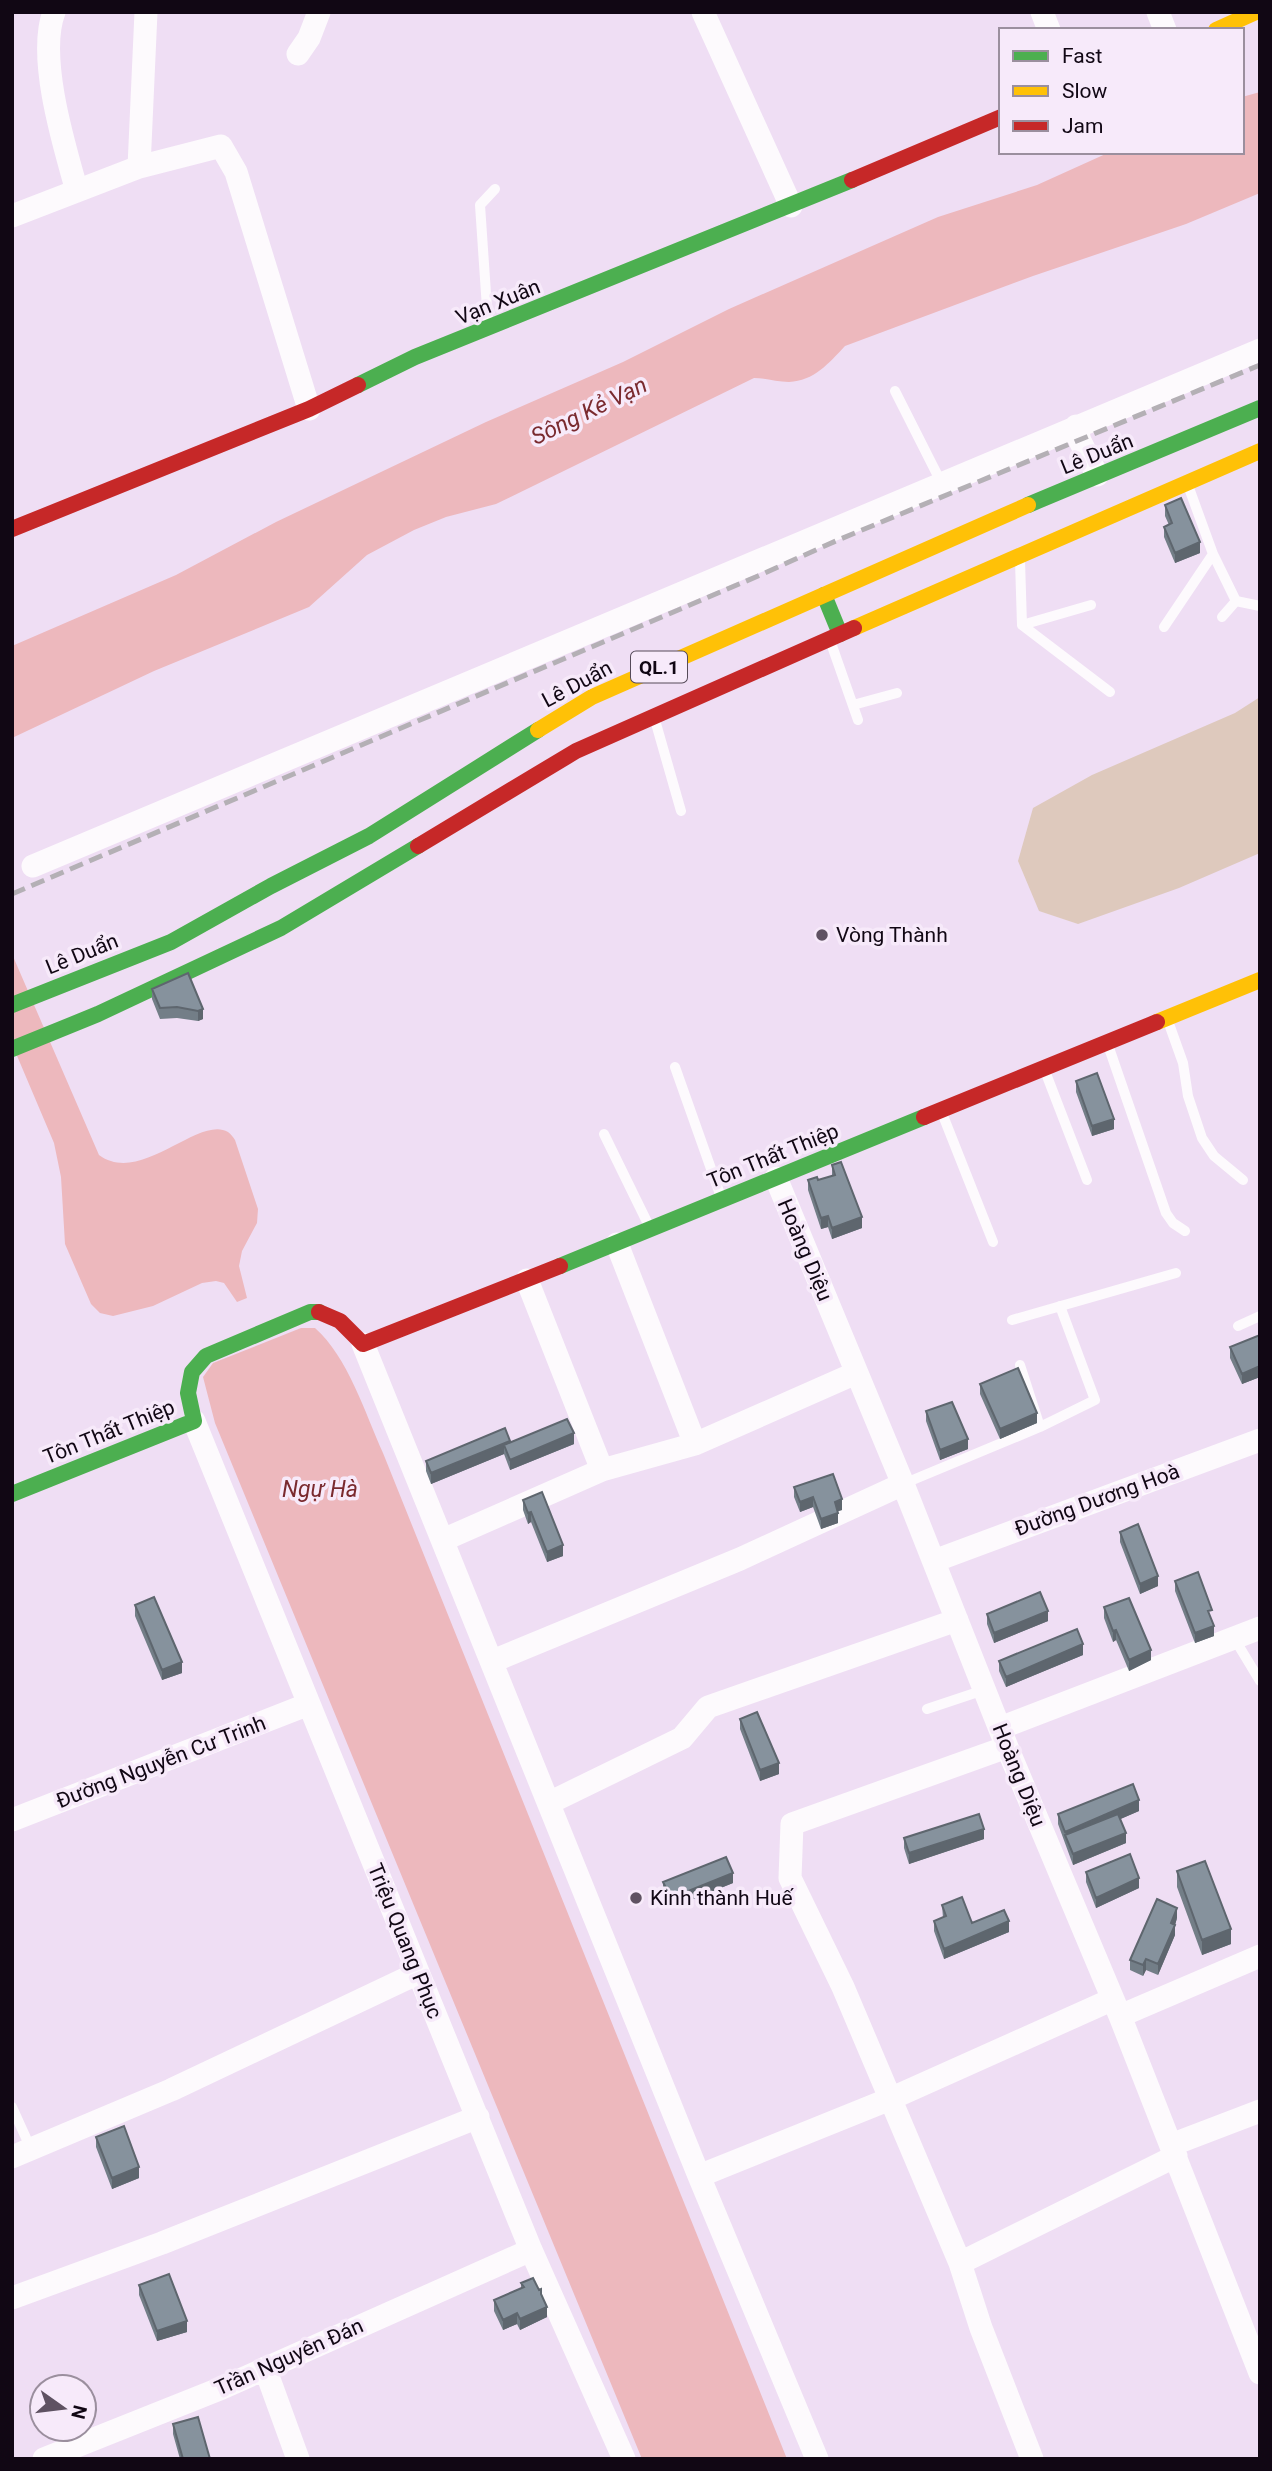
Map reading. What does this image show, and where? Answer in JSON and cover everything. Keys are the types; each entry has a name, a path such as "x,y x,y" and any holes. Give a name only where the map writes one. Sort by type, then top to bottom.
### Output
{"main road":[{"path":"1220,28 1256,12"},
{"name":"Vạn Xuân","path":"12,529 309,409 415,357 792,206 999,118"},
{"name":"Lê Duẩn","path":"12,1005 171,942 271,886 369,836 592,697 1097,475 1260,408"},
{"name":"QL.1","path":"12,1049 98,1014 281,928 576,751 1260,451"},
{"path":"824,596 835,637"},
{"name":"Tôn Thất Thiệp","path":"12,1494 194,1420 188,1393 192,1373 206,1356 310,1312 324,1311 345,1325 363,1344 617,1244 650,1228 1260,980"}],"street":[{"path":"54,12 48,43 51,75 61,133 76,191"},
{"path":"139,167 146,12"},
{"path":"298,54 309,38 319,12"},
{"path":"702,12 792,206"},
{"path":"12,216 139,167 221,146 236,172 309,409"},
{"path":"33,866 942,484 1076,425 1260,350"},
{"path":"1076,425 1080,441 1097,475"},
{"name":"Hoàng Diệu","path":"776,1178 1174,2151 1260,2373"},
{"path":"617,1244 695,1444"},
{"path":"527,1280 602,1470"},
{"path":"363,1344 699,2176 817,2459"},
{"path":"443,1540 602,1470 695,1444 856,1373"},
{"name":"Triệu Quang Phục","path":"194,1420 531,2250 624,2459"},
{"name":"Đường Dương Hoà","path":"934,1561 1260,1440"},
{"path":"493,1661 740,1559 903,1484"},
{"path":"549,1803 682,1738 708,1707 957,1620"},
{"path":"1032,2459 981,2328 961,2263 843,1987 790,1878 792,1824 1003,1738 1260,1628"},
{"name":"Đường Nguyễn Cư Trinh","path":"12,1820 309,1704"},
{"path":"699,2176 1115,2008 1260,1956"},
{"path":"22,2153 171,2090 418,1973"},
{"path":"961,2263 1174,2151 1260,2111"},
{"path":"12,2298 162,2243 478,2117"},
{"name":"Trần Nguyên Đán","path":"44,2459 222,2388 531,2250"},
{"path":"265,2368 298,2459"}],"lane":[{"path":"488,329 480,205 495,189"},
{"path":"895,391 942,484"},
{"path":"1187,482 1213,554 1236,601"},
{"path":"1164,627 1213,554"},
{"path":"1020,556 1022,625"},
{"path":"1236,601 1260,606"},
{"path":"1222,617 1236,601"},
{"path":"1022,625 1091,605"},
{"path":"1022,625 1110,692"},
{"path":"835,637 858,720"},
{"path":"853,705 897,692"},
{"path":"653,715 681,811"},
{"path":"1167,1018 1183,1063 1188,1096 1202,1139 1214,1156 1243,1180"},
{"path":"1107,1042 1166,1213 1185,1231"},
{"path":"675,1067 722,1199"},
{"path":"1044,1068 1087,1180"},
{"path":"941,1111 993,1242"},
{"path":"604,1134 650,1228"},
{"path":"1012,1320 1176,1273"},
{"path":"903,1484 1040,1427 1095,1400 1060,1306"},
{"path":"1238,1326 1260,1316"},
{"path":"1020,1365 1040,1427"},
{"path":"1234,1638 1260,1681"},
{"path":"927,1709 984,1690"},
{"path":"12,2107 22,2153"}],"shaded area":[{"path":"1260,697 1260,853 1179,888 1078,924 1039,911 1018,861 1033,808 1092,775 1235,713"}],"water":[{"name":"Sông Kẻ Vạn","path":"1260,92 1260,193 1186,224 1033,276 845,346 820,370 798,381 754,378 496,504 446,517 414,530 367,555 309,607 154,671 12,738 12,646 176,575 276,522 486,422 623,362 729,309 938,217 1037,185 1106,154 1244,154 1244,96"},
{"path":"12,954 99,1155 115,1162 133,1162 216,1129 228,1132 234,1139 258,1209 257,1223 242,1251 239,1266 247,1298 237,1302 224,1283 216,1281 202,1283 153,1306 113,1316 100,1313 91,1304 65,1244 61,1177 54,1143 12,1044"},
{"name":"Ngự Hà","path":"301,1328 315,1328 327,1340 346,1370 362,1404 787,2459 642,2459 215,1423 203,1377 213,1363"}],"building":[{"path":"1181,498 1200,542 1175,553 1164,527 1172,523 1165,505"},
{"path":"188,973 203,1009 198,1011 177,1007 160,1008 152,989"},
{"path":"1097,1073 1114,1119 1092,1126 1076,1081"},
{"path":"841,1162 862,1217 832,1228 828,1216 821,1218 808,1180 835,1175 832,1165"},
{"path":"1260,1335 1260,1366 1242,1374 1230,1347"},
{"path":"1018,1368 1037,1413 1000,1429 980,1384"},
{"path":"952,1402 968,1439 940,1450 926,1411"},
{"path":"567,1419 574,1433 510,1460 504,1445"},
{"path":"505,1428 510,1441 431,1473 426,1461"},
{"path":"833,1474 842,1499 835,1502 838,1513 821,1519 813,1497 800,1502 794,1487"},
{"path":"542,1492 563,1545 547,1552 531,1512 528,1513 523,1500"},
{"path":"1138,1524 1158,1576 1140,1584 1120,1532"},
{"path":"1198,1572 1212,1610 1208,1611 1214,1626 1195,1633 1175,1581"},
{"path":"1040,1592 1048,1611 994,1633 987,1614"},
{"path":"154,1597 182,1662 162,1670 135,1605"},
{"path":"1129,1598 1151,1650 1129,1660 1104,1607"},
{"path":"1077,1629 1083,1644 1006,1677 999,1661"},
{"path":"757,1712 779,1763 760,1770 740,1719"},
{"path":"1133,1784 1139,1800 1065,1832 1058,1814"},
{"path":"979,1814 984,1829 909,1853 904,1838"},
{"path":"1118,1814 1126,1833 1073,1854 1065,1835"},
{"path":"1130,1854 1139,1878 1096,1898 1086,1872"},
{"path":"726,1857 733,1873 671,1898 663,1882"},
{"path":"1205,1861 1231,1929 1202,1940 1177,1871"},
{"path":"962,1897 972,1923 1004,1910 1009,1921 944,1949 934,1921 946,1916 942,1905"},
{"path":"1157,1899 1177,1908 1171,1923 1175,1925 1158,1964 1146,1959 1143,1965 1130,1960"},
{"path":"124,2126 139,2167 112,2178 96,2137"},
{"path":"169,2274 187,2321 157,2331 139,2285"},
{"path":"533,2278 539,2290 541,2289 547,2307 520,2319 517,2313 503,2320 494,2300 524,2287 521,2283"},
{"path":"198,2417 210,2459 183,2459 173,2424"}],"railway":[{"path":"12,894 838,540 1260,365"}],"traffic: fast":[{"path":"358,385 415,357 852,180"},
{"path":"1028,505 1260,408"},
{"path":"824,595 840,634"},
{"path":"12,1005 171,942 271,886 369,836 538,730"},
{"path":"12,1049 98,1014 281,928 418,846"},
{"path":"560,1266 924,1117"},
{"path":"12,1494 194,1421 188,1393 192,1372 206,1356 310,1312 319,1312"}],"traffic: slow":[{"path":"1220,28 1256,12"},
{"path":"854,628 1260,451"},
{"path":"538,730 592,697 1028,505"},
{"path":"1157,1022 1260,980"}],"traffic: jam":[{"path":"852,180 999,118"},
{"path":"12,529 309,409 358,385"},
{"path":"418,846 576,751 854,628"},
{"path":"924,1117 1157,1022"},
{"path":"319,1312 340,1321 363,1344 560,1266"}],"place":[{"name":"Vòng Thành","path":"822,935"},
{"name":"Kinh thành Huế","path":"636,1898"}]}
